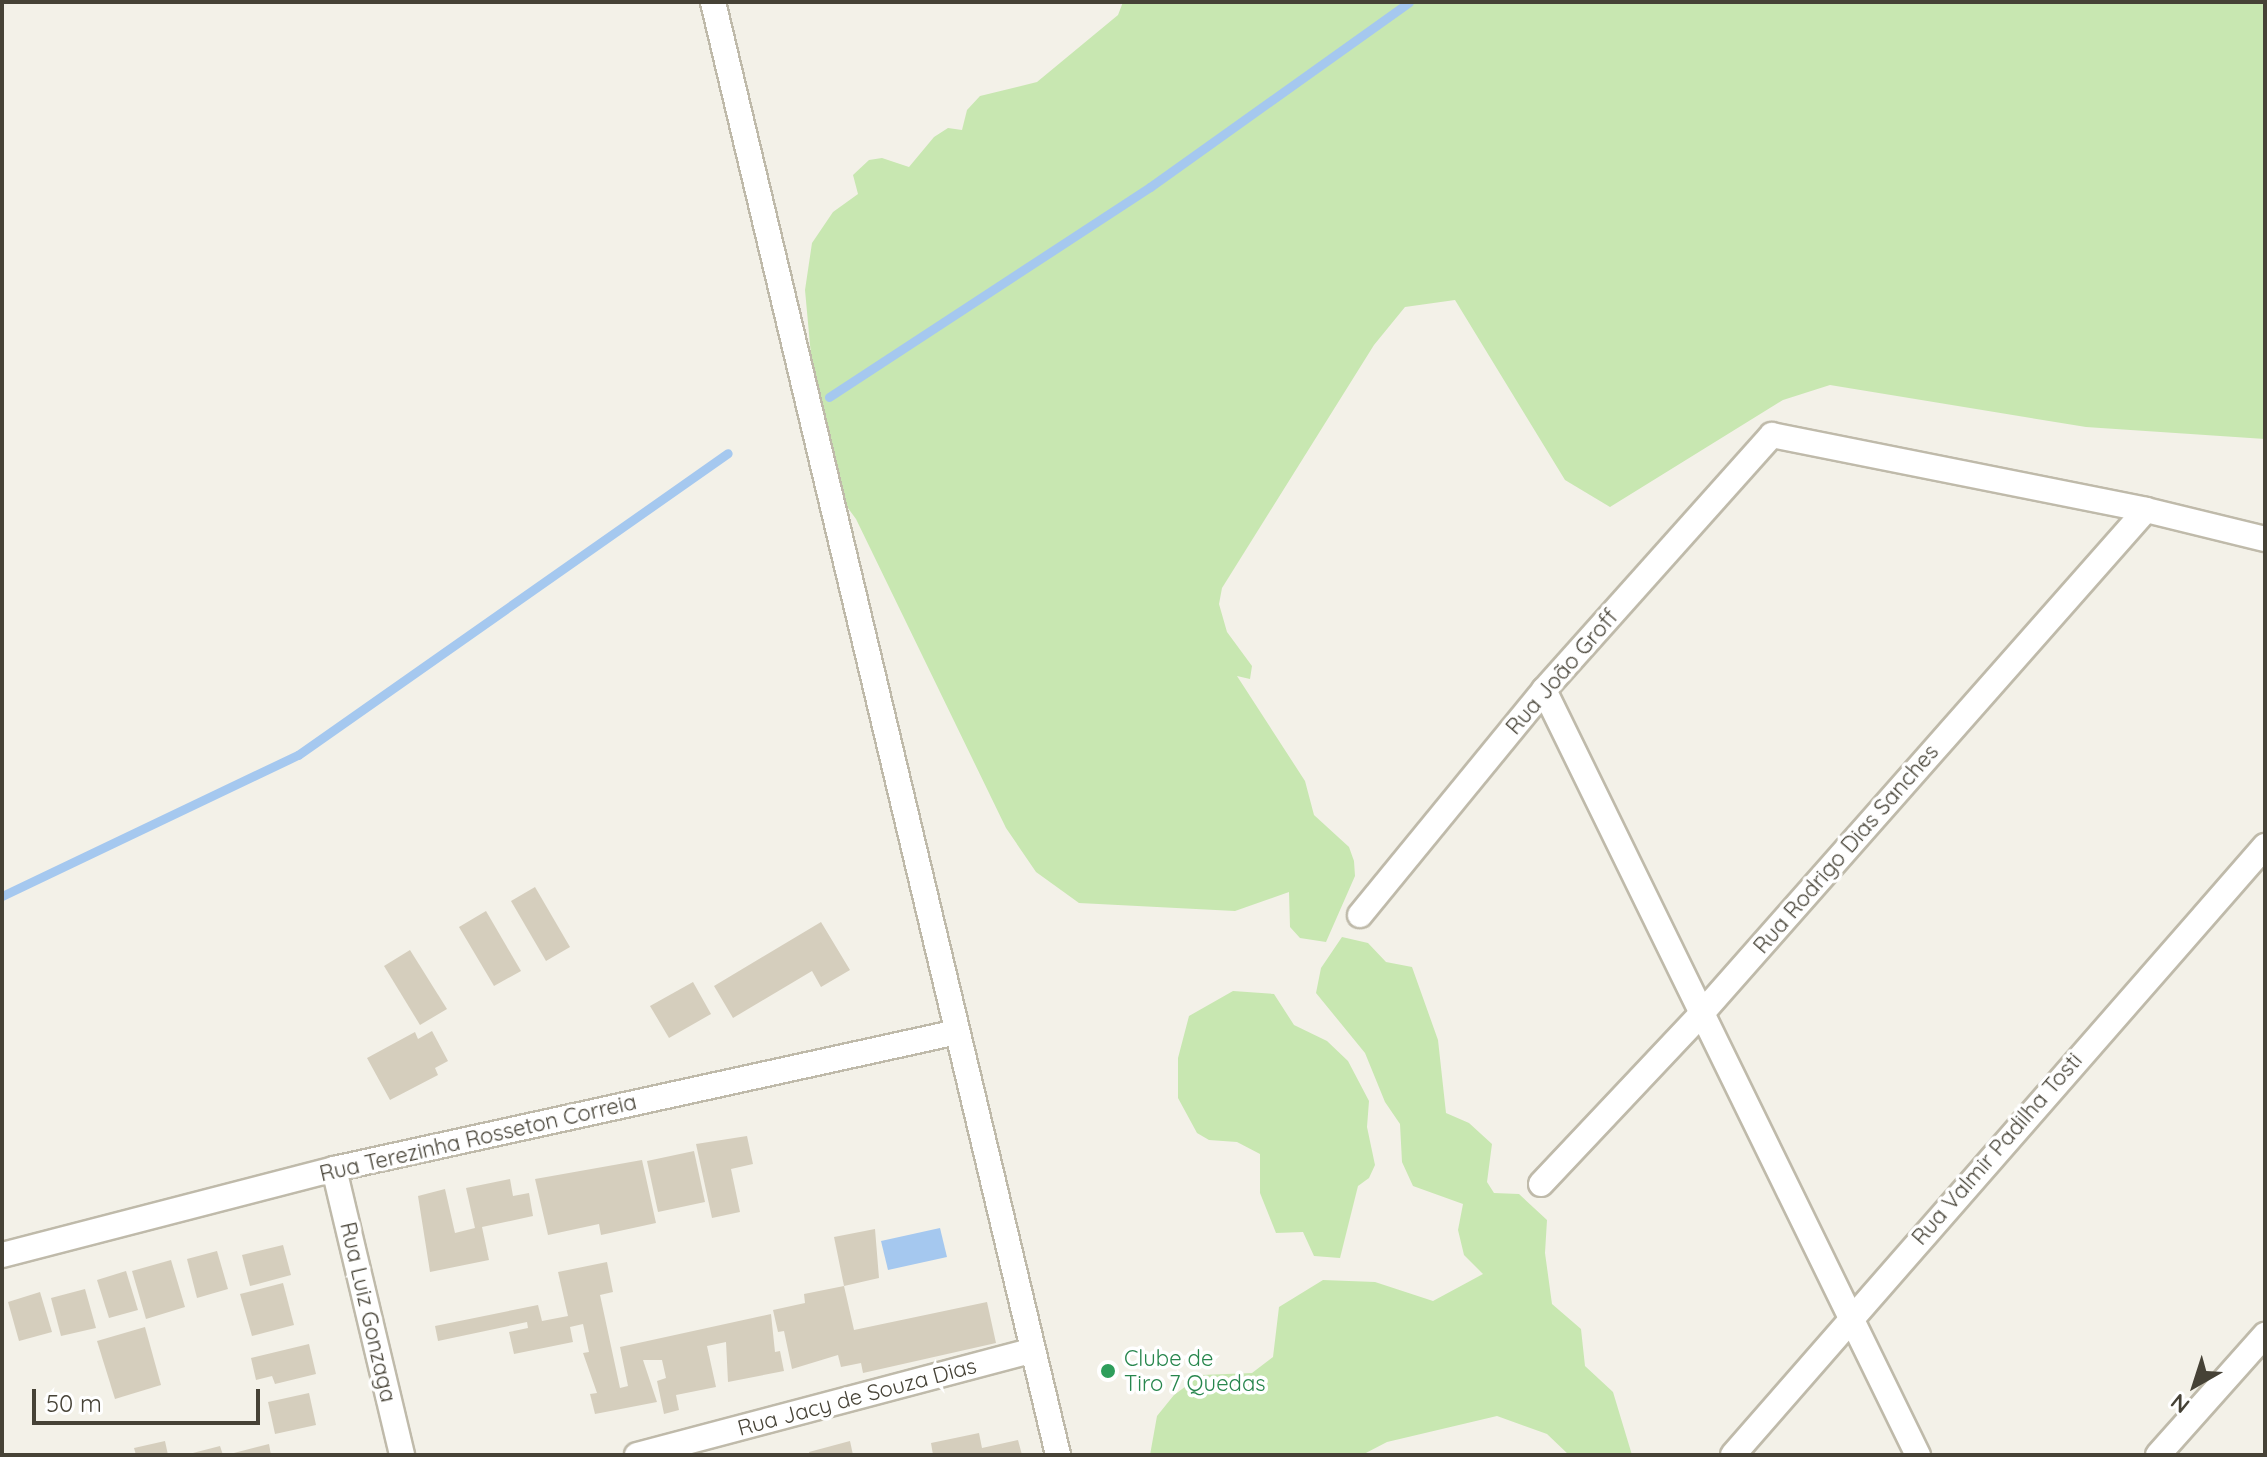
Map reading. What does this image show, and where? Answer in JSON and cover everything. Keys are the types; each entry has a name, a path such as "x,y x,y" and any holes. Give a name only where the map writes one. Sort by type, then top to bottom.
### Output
{"street":[{"path":"713,2 1030,1351 1058,1455"},
{"name":"Rua João Groff","path":"1360,915 1544,690 1772,435 2146,510"},
{"path":"2146,510 2265,539"},
{"name":"Rua Rodrigo Dias Sanches","path":"1541,1184 1702,1013 2146,510"},
{"path":"1544,690 1918,1455"},
{"name":"Rua Valmir Padilha Tosti","path":"1733,1455 1850,1316 2265,846"},
{"name":"Rua Terezinha Rosseton Correia","path":"2,1255 334,1169 957,1032"},
{"name":"Rua Luiz Gonzaga","path":"334,1169 402,1455"},
{"path":"2158,1455 2265,1335"},
{"name":"Rua Jacy de Souza Dias","path":"637,1455 1030,1351"}],"green space":[{"path":"1123,2 2265,2 2265,439 2086,427 1830,385 1783,400 1610,507 1565,480 1455,300 1405,307 1374,345 1222,588 1219,604 1227,632 1252,666 1250,679 1237,676 1305,781 1314,815 1349,847 1354,861 1355,876 1326,942 1300,938 1290,927 1289,892 1235,911 1079,903 1036,872 1006,828 856,519 831,485 817,421 805,290 812,243 833,212 858,194 853,175 869,160 882,158 909,167 934,137 948,128 962,130 967,110 980,96 1037,82 1118,15"},
{"path":"1342,937 1368,943 1386,962 1412,967 1438,1040 1446,1113 1469,1123 1492,1144 1487,1182 1494,1193 1519,1194 1547,1220 1545,1253 1552,1304 1581,1329 1585,1366 1613,1392 1632,1455 1569,1455 1547,1434 1497,1416 1387,1442 1362,1455 1150,1455 1157,1416 1174,1395 1201,1375 1252,1373 1273,1357 1279,1307 1323,1280 1375,1282 1433,1301 1483,1274 1464,1255 1458,1230 1463,1204 1413,1186 1402,1162 1400,1124 1385,1102 1365,1053 1316,993 1321,968"},
{"path":"1233,991 1274,994 1294,1025 1327,1041 1348,1061 1369,1101 1367,1127 1375,1165 1369,1178 1358,1186 1340,1258 1314,1256 1303,1232 1276,1233 1260,1193 1260,1154 1237,1142 1209,1140 1197,1133 1178,1098 1178,1058 1189,1016"}],"water":[{"path":"940,1228 947,1257 888,1270 881,1241"}],"building":[{"path":"535,887 570,947 546,961 511,901"},
{"path":"486,911 521,971 494,986 459,927"},
{"path":"821,922 850,970 821,987 812,971 733,1018 714,986"},
{"path":"410,950 447,1009 420,1025 384,966"},
{"path":"693,982 711,1014 669,1038 650,1006"},
{"path":"432,1031 448,1061 435,1068 438,1075 390,1100 367,1058 415,1032 418,1039"},
{"path":"747,1136 753,1164 731,1169 740,1212 712,1218 696,1144"},
{"path":"694,1151 705,1202 658,1212 647,1161"},
{"path":"642,1160 656,1223 601,1235 599,1224 548,1235 535,1179"},
{"path":"510,1179 513,1196 529,1193 533,1216 482,1227 489,1260 430,1272 418,1196 445,1189 455,1233 475,1228 466,1188"},
{"path":"875,1229 879,1278 844,1286 834,1237"},
{"path":"283,1245 291,1275 250,1286 242,1255"},
{"path":"217,1251 228,1289 197,1298 187,1259"},
{"path":"171,1260 185,1307 146,1319 132,1271"},
{"path":"607,1262 613,1292 600,1295 620,1388 628,1386 620,1347 771,1314 775,1352 780,1351 784,1371 728,1382 726,1342 707,1346 716,1387 676,1395 679,1410 664,1414 657,1381 666,1378 662,1360 643,1360 657,1402 595,1414 590,1394 597,1393 583,1353 589,1352 583,1324 570,1327 573,1342 514,1354 509,1332 528,1328 527,1322 438,1341 435,1326 538,1305 542,1321 568,1316 558,1272"},
{"path":"126,1271 138,1310 109,1318 97,1280"},
{"path":"283,1283 294,1325 252,1336 240,1294"},
{"path":"844,1286 854,1330 987,1302 996,1343 863,1373 861,1363 841,1367 838,1355 792,1369 784,1331 778,1332 773,1310 805,1303 804,1294"},
{"path":"85,1289 96,1328 61,1336 51,1298"},
{"path":"40,1292 52,1332 19,1341 8,1302"},
{"path":"145,1327 161,1385 115,1399 97,1341"},
{"path":"309,1344 316,1374 275,1384 272,1376 256,1380 251,1358"},
{"path":"309,1393 316,1425 275,1434 268,1402"},
{"path":"979,1433 982,1448 1018,1440 1022,1455 933,1455 931,1443"},
{"path":"165,1441 168,1455 136,1455 134,1448"},
{"path":"850,1441 853,1455 810,1455 809,1452"},
{"path":"269,1444 271,1455 230,1454"},
{"path":"220,1446 223,1455 189,1455 189,1454"}],"waterway":[{"path":"829,397 1150,187 1409,2"},
{"path":"2,896 298,755 728,453"}],"place":[{"name":"Clube de Tiro 7 Quedas","path":"1108,1371"}]}
